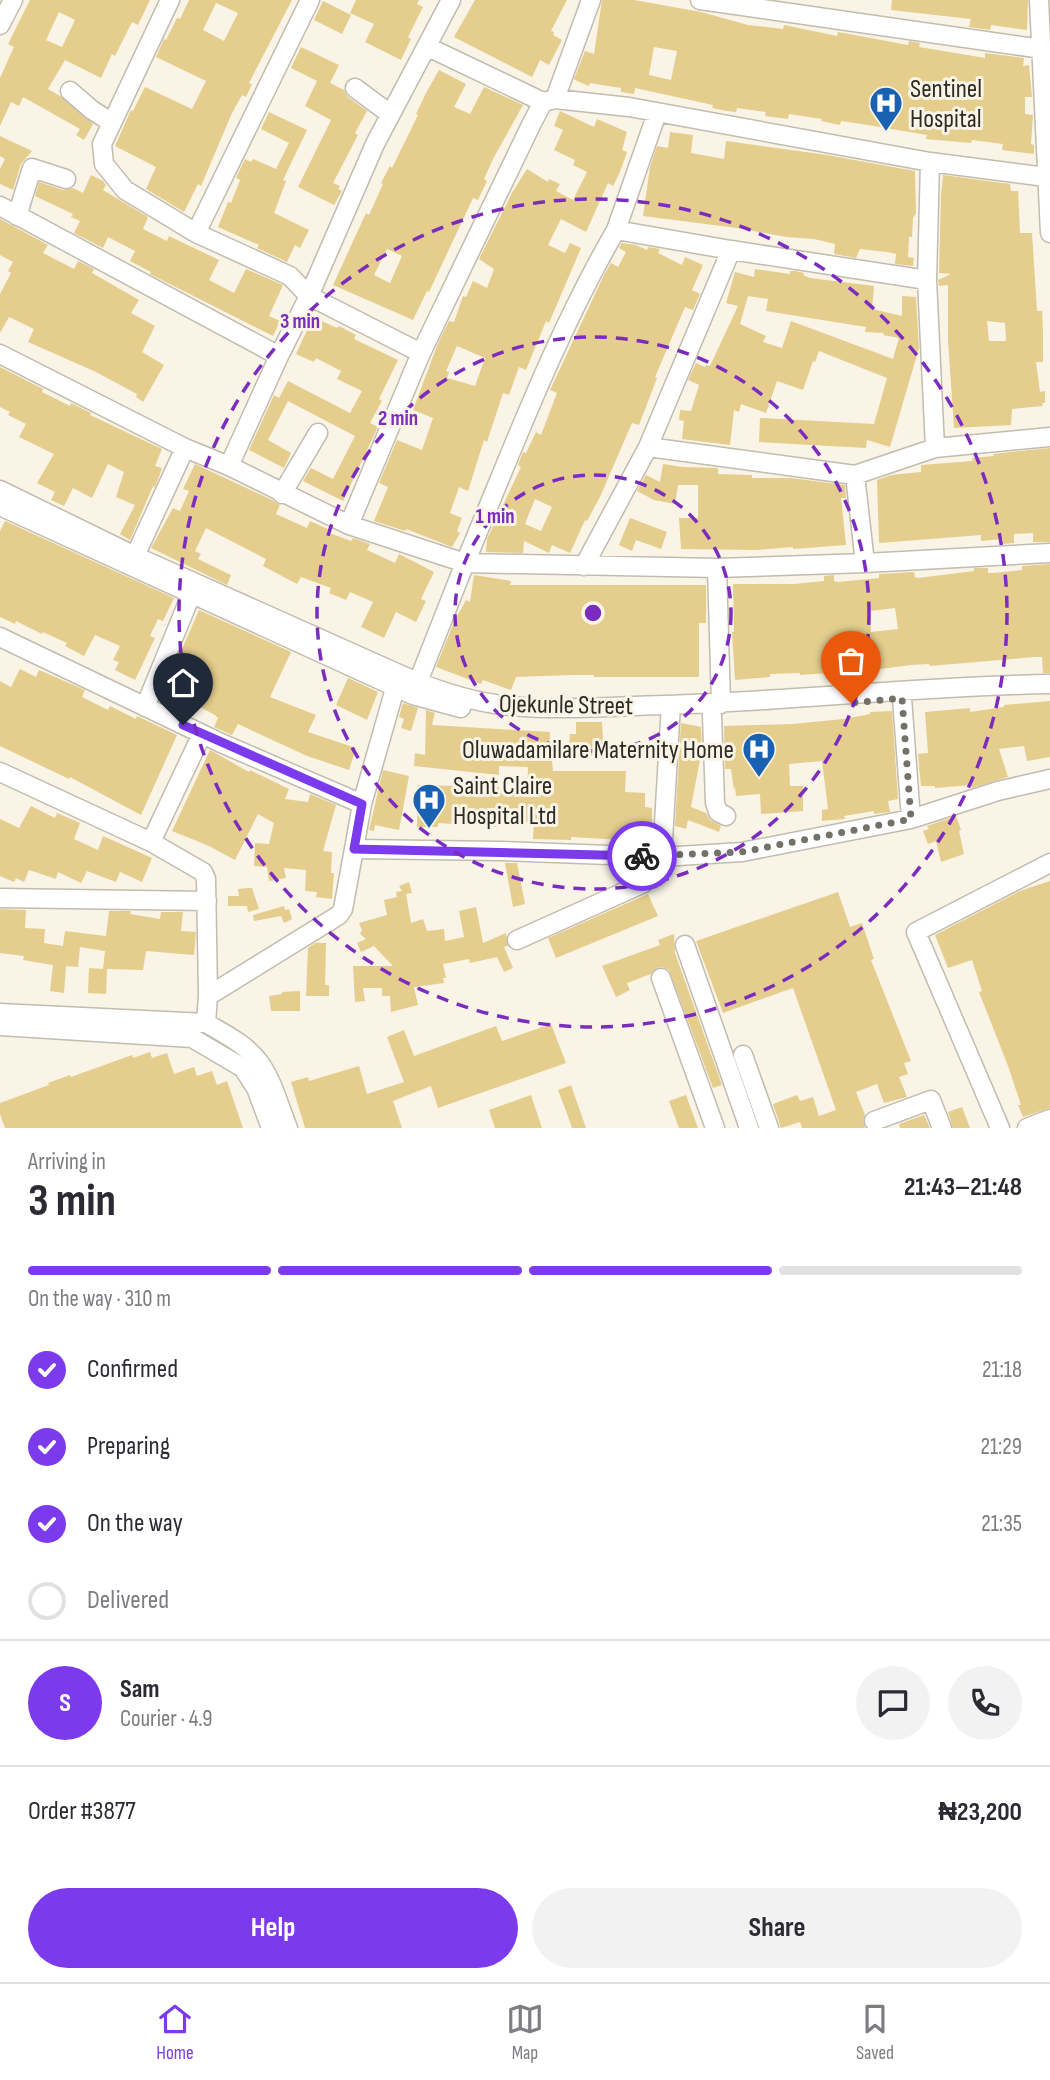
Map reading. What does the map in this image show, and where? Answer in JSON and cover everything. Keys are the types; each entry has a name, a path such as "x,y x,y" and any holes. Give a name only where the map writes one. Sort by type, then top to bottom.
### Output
{"street":[{"path":"0,25 13,0"},
{"path":"170,0 102,144 104,164 125,190 196,233 290,276 309,296 421,354"},
{"path":"196,233 310,0"},
{"path":"229,466 390,114 451,0"},
{"path":"349,525 421,354 549,101 591,0"},
{"path":"700,0 1042,49"},
{"path":"1039,0 1050,233"},
{"path":"428,47 549,101 629,107 930,162 1046,177"},
{"path":"355,88 390,114"},
{"path":"69,91 111,122"},
{"path":"415,689 543,376 592,272 616,230 657,113"},
{"path":"930,162 926,280 935,448"},
{"path":"17,216 32,168 66,179"},
{"path":"0,206 279,356"},
{"path":"616,230 926,280"},
{"path":"584,566 648,447 731,250"},
{"path":"0,354 186,448 349,525 465,563 717,568 864,564 1050,553"},
{"path":"282,494 318,433"},
{"path":"648,447 855,475 935,448 1050,437"},
{"path":"135,556 186,448"},
{"path":"855,475 864,564"},
{"name":"Ojekunle Street","path":"0,490 415,689 515,706 670,711 717,709 966,685 1050,684"},
{"name":"Ojekunle Street","path":"0,506 191,595 397,680"},
{"path":"717,568 716,808 726,816"},
{"path":"145,707 191,595"},
{"path":"0,638 202,734 362,804"},
{"path":"208,996 339,915 344,909 362,804 397,680"},
{"name":"Ojekunle Street","path":"717,709 775,711 902,698 1050,694"},
{"path":"902,698 911,819"},
{"path":"517,940 644,883 649,878 655,856 670,711"},
{"path":"151,842 202,734"},
{"path":"0,772 151,842 203,872 207,901 208,996 205,1023"},
{"path":"354,849 655,856 742,852 911,819 998,791 1050,779"},
{"path":"1000,1128 916,932 1050,863"},
{"path":"0,898 207,901"},
{"path":"685,945 748,1128"},
{"path":"662,978 715,1128"},
{"path":"0,1013 57,1023 192,1038 243,1068 256,1088 271,1128"},
{"path":"0,1026 57,1023 205,1023 230,1037 258,1059 270,1081 288,1128"},
{"path":"743,1055 769,1128"},
{"path":"874,1121 932,1100 942,1128"},
{"path":"1027,1128 1050,1119"}],"building":[{"path":"30,0 150,0 138,25 132,22 101,78 65,60 48,89 93,124 84,140 76,135 80,129 23,97 19,106 11,102 0,126 0,78 14,47 8,44","holes":["59,12 75,20 62,47 46,40"]},
{"path":"189,0 292,0 249,83 252,84 246,97 242,95 232,113 201,186 198,184 184,212 146,189 156,167 115,146 145,87 192,109 206,81 156,57 177,18 180,19","holes":["216,3 238,13 224,41 203,30"]},
{"path":"356,0 419,0 417,4 423,7 408,37 411,39 401,60 365,42 374,24 350,13"},
{"path":"475,0 567,0 551,31 562,40 549,65 540,60 532,77 454,37"},
{"path":"602,0 634,0 701,12 748,25 783,29 784,25 837,36 838,32 908,45 909,41 920,43 919,47 985,58 985,53 1024,58 1023,66 1029,65 1032,97 1025,97 1025,114 1033,115 1031,144 1034,145 1034,154 1002,150 1003,144 926,139 927,135 841,121 840,125 789,114 788,119 765,116 766,112 737,108 736,112 727,111 712,108 713,105 635,88 634,94 621,92 621,88 590,83 589,86 574,79 585,51 594,54","holes":["654,47 677,51 671,80 649,75"]},
{"path":"892,0 1028,0 1027,30 991,25 990,30 969,27 971,19 891,10"},
{"path":"323,1 351,15 342,34 314,20"},
{"path":"301,47 339,65 330,83 344,90 348,97 367,111 355,133 358,135 333,183 340,186 338,189 342,191 334,205 298,187 331,120 305,106 317,81 291,68"},
{"path":"439,70 466,84 454,107 470,114 484,87 523,105 493,159 478,200 473,198 413,320 333,285 366,213 369,215 383,184 381,183 390,166 392,168 418,115 416,114","holes":["387,249 402,256 390,283 374,275"]},
{"path":"560,111 594,127 597,119 627,132 622,150 627,152 613,186 608,183 586,232 561,219 548,245 565,253 570,243 581,248 526,370 519,367 509,395 503,393 468,491 459,487 450,513 462,518 457,531 460,533 452,547 406,529 405,531 374,521 388,487 379,483 397,440 422,450 433,418 413,410 438,343 449,321 454,322 463,296 466,297 473,281 487,288 494,269 479,259 513,191 527,169 548,182 549,179 560,184 556,191 573,200 587,172 573,165 575,160 554,150 563,130 554,126","holes":["457,346 485,358 475,386 447,378 449,372 446,371"]},
{"path":"269,112 307,130 283,180 286,181 274,213 309,230 300,248 295,245 287,262 257,248 259,245 218,227 228,202 231,203 240,180 236,178 245,159 251,162 253,159 276,169 289,143 261,129"},
{"path":"670,132 693,135 691,153 724,159 726,141 915,171 916,213 913,218 912,237 909,237 908,257 914,258 913,266 895,264 896,254 887,252 860,249 856,258 834,254 835,244 814,239 643,216 650,167 657,146 668,148"},
{"path":"0,136 32,151 21,164 13,190 0,184 0,169 5,159 0,156"},
{"path":"91,175 103,181 106,185 103,190 148,217 143,229 167,241 169,236 219,260 209,280 234,293 246,269 283,285 269,316 280,321 273,336 150,274 151,272 130,261 135,251 108,237 103,248 74,233 80,221 71,217 73,214 35,196 39,182 63,190 73,188 83,193"},
{"path":"943,175 1010,184 1011,191 1018,191 1020,233 1032,233 1037,311 1042,311 1043,332 1043,362 1036,362 1040,392 1045,391 1045,403 1042,403 1043,406 1012,409 1011,425 954,428 948,340 948,285 939,286 938,280 951,274 939,273","holes":["987,321 1005,323 1006,341 989,341"]},
{"path":"0,219 48,245 43,253 74,269 78,261 94,269 92,273 139,300 131,313 155,326 142,352 164,365 143,402 136,397 137,394 96,372 28,342 34,329 9,317 0,333 0,294 11,273 8,271 13,262 0,255"},
{"path":"622,243 647,250 648,247 660,249 658,253 682,265 685,257 703,265 692,290 700,294 693,310 685,307 655,377 657,378 639,425 632,423 600,497 587,521 585,520 570,553 552,545 549,553 524,541 523,553 486,552 487,539 521,467 518,465 523,452 526,453 536,432 541,435 557,393 550,390 604,275 611,263 618,267 626,252 619,248","holes":["535,499 552,507 541,531 525,524"]},
{"path":"755,269 790,274 790,271 795,271 810,278 874,286 872,309 902,316 902,296 916,297 919,348 890,447 867,440 866,448 759,442 760,418 874,424 887,378 819,351 803,390 777,381 766,413 741,404 739,412 734,410 730,445 682,439 684,421 679,420 680,410 691,411 699,385 688,380 696,363 710,366 738,306 726,303 735,272 754,277","holes":["748,296 768,299 766,311 866,327 865,332 884,333 883,335 899,338 893,359 791,321 782,348 763,342 766,336 740,324"]},
{"path":"313,317 337,328 339,326 356,335 354,339 398,360 370,423 378,427 343,501 303,481 311,468 333,479 355,436 288,401 268,440 291,453 284,468 249,450 274,395 279,398 288,381 350,413 362,391 337,379 341,371 316,358 314,362 296,354"},
{"path":"0,367 43,389 42,392 70,406 71,403 91,413 90,415 162,449 155,466 162,468 160,474 130,540 120,534 135,505 116,497 124,472 108,464 92,498 73,488 64,506 51,500 55,492 37,483 54,454 19,437 26,424 8,415 10,412 0,407"},
{"path":"1050,448 1050,542 1033,542 1033,533 1014,534 1014,543 1003,544 1003,539 981,541 981,535 879,543 877,480 891,475 921,472 921,465 973,461 972,458 994,456 993,454"},
{"path":"195,464 272,500 280,505 276,514 307,528 310,521 328,529 327,532 351,541 353,538 370,544 367,550 395,563 399,554 434,572 421,599 426,601 416,622 396,612 384,638 361,627 373,602 350,592 346,600 329,593 331,588 301,577 297,584 263,566 266,559 206,528 195,551 201,554 198,559 231,575 227,585 151,548 173,508 180,511 189,491 183,489"},
{"path":"663,464 718,468 718,474 752,475 752,478 791,478 845,485 846,498 841,498 846,545 756,550 681,549 679,518 698,518 698,485 678,485 675,504 654,500 637,491 646,475 660,482"},
{"path":"630,518 667,532 661,549 636,540 632,551 619,545"},
{"path":"5,521 174,598 163,621 158,619 150,636 155,638 135,680 115,670 119,662 113,660 120,646 95,635 84,656 65,646 67,643 0,617 0,531"},
{"path":"1050,564 1050,673 1043,673 1042,657 1034,657 800,675 770,674 770,677 735,680 733,584 794,584 824,581 824,576 834,575 834,581 838,582 879,578 879,574 914,572 918,578 974,571 974,568 988,568 988,573 1022,570 1022,566","holes":["895,608 898,629 871,632 870,611"]},
{"path":"474,575 511,581 510,585 706,585 706,623 699,623 699,677 516,677 511,690 483,680 481,684 436,667 454,622 466,600 470,602"},
{"path":"199,610 291,652 270,697 316,715 308,732 356,748 349,770 307,756 238,724 232,735 214,727 218,718 215,715 165,688"},
{"path":"20,669 36,677 39,670 85,690 82,697 108,710 110,706 177,735 141,815 70,777 69,779 0,746 0,681 11,687"},
{"path":"348,678 378,692 367,720 336,705"},
{"path":"1050,701 1050,757 1027,761 1024,746 999,749 1008,777 972,788 971,785 935,788 921,786 918,754 928,753 925,712 970,708 970,712 1004,705"},
{"path":"403,703 418,708 411,731 401,728 404,719 399,717"},
{"path":"426,710 435,713 432,725 550,732 549,760 552,760 553,771 626,771 625,792 645,793 645,807 652,808 652,836 645,834 645,839 623,840 571,837 571,840 533,839 534,822 499,823 499,827 438,823 438,827 417,827 418,785 499,787 499,793 527,794 528,767 499,766 499,775 414,766 415,753 425,755"},
{"path":"892,711 898,799 888,801 890,812 874,814 874,811 844,816 845,819 822,821 822,810 828,809 822,761 789,764 790,786 803,786 803,811 761,814 760,794 736,796 731,769 725,769 724,726 792,724"},
{"path":"576,722 602,722 603,740 606,740 605,756 568,754 570,734 576,734"},
{"path":"681,723 701,727 702,749 691,807 706,813 710,820 721,826 719,832 688,820 686,829 675,826"},
{"path":"210,750 249,772 250,770 289,789 285,799 308,802 310,794 336,805 323,851 332,852 332,899 316,897 317,892 305,891 306,870 284,868 286,878 269,881 267,867 254,866 255,843 269,844 274,823 258,814 235,860 172,831"},
{"path":"383,770 409,776 399,830 375,825 374,831 369,830"},
{"path":"31,806 55,818 57,813 80,823 74,839 98,850 103,836 152,858 142,882 120,872 116,882 87,871 81,883 58,872 56,879 29,870 24,882 16,878 14,882 0,876 0,819 19,828"},
{"path":"956,816 964,854 941,862 936,841 928,844 923,831 929,829 927,826"},
{"path":"505,863 517,863 525,904 513,907"},
{"path":"1050,881 1050,1108 1023,1117 1008,1066 979,992 982,991 972,960 948,968 935,935 1020,891"},
{"path":"409,882 412,893 406,894 411,923 423,919 427,931 444,929 445,941 464,937 459,911 476,907 483,943 506,933 508,946 504,947 513,968 504,972 497,957 470,963 469,959 443,964 446,978 443,978 444,983 414,987 418,1005 391,1012 390,996 382,996 382,988 363,988 365,1001 355,1002 353,966 393,966 374,946 361,952 357,943 366,939 360,934 362,930 359,923 387,915 384,900 397,897 396,892 402,891 399,886"},
{"path":"252,888 259,909 248,912 247,906 228,906 228,896 239,896 238,889"},
{"path":"838,892 850,927 862,923 874,959 871,960 911,1061 904,1063 908,1074 899,1077 907,1097 884,1103 877,1084 856,1092 865,1115 865,1128 802,1128 800,1122 781,1128 773,1104 797,1095 800,1101 813,1097 819,1116 836,1110 793,988 723,1013 696,941"},
{"path":"648,894 658,916 556,958 548,938"},
{"path":"284,906 285,910 289,909 292,919 284,923 281,916 254,921 253,915"},
{"path":"0,909 26,910 25,928 45,929 44,943 63,946 65,931 106,936 109,911 131,911 130,914 160,919 161,912 183,912 181,931 196,932 194,955 146,951 143,970 107,969 106,994 88,993 89,968 103,969 105,951 80,947 78,967 66,966 64,993 50,991 53,965 23,960 24,956 0,953"},
{"path":"674,934 675,953 722,1085 713,1088 669,970 657,968 651,974 627,983 630,990 616,997 602,966 660,945 658,940"},
{"path":"315,943 326,943 325,985 329,985 329,996 306,996 308,948"},
{"path":"300,991 300,1011 271,1011 269,996"},
{"path":"551,1024 566,1063 438,1108 431,1086 393,1101 402,1128 305,1128 291,1082 308,1077 309,1081 359,1066 367,1094 404,1082 387,1037 404,1030 414,1056 496,1026 502,1041"},
{"path":"150,1052 152,1058 167,1053 174,1074 194,1067 197,1076 212,1071 217,1085 227,1081 243,1128 5,1128 0,1114 0,1103 70,1075 71,1077 132,1055 133,1058"},
{"path":"571,1085 586,1128 572,1128 558,1090"},
{"path":"531,1095 542,1128 495,1128 489,1110"},
{"path":"686,1095 698,1128 679,1128 669,1101"},
{"path":"962,1107 970,1128 953,1128 948,1112"},
{"path":"924,1115 930,1128 900,1128 899,1124"}],"way so far":[{"path":"642,856 742,852 911,819 902,698 851,703"}],"place":[{"name":"Sentinel Hospital","path":"886,133"},
{"name":"Oluwadamilare Maternity Home","path":"759,779"},
{"name":"Saint Claire Hospital Ltd","path":"429,830"}],"route":[{"path":"183,725 362,804 354,849 642,856"}]}
